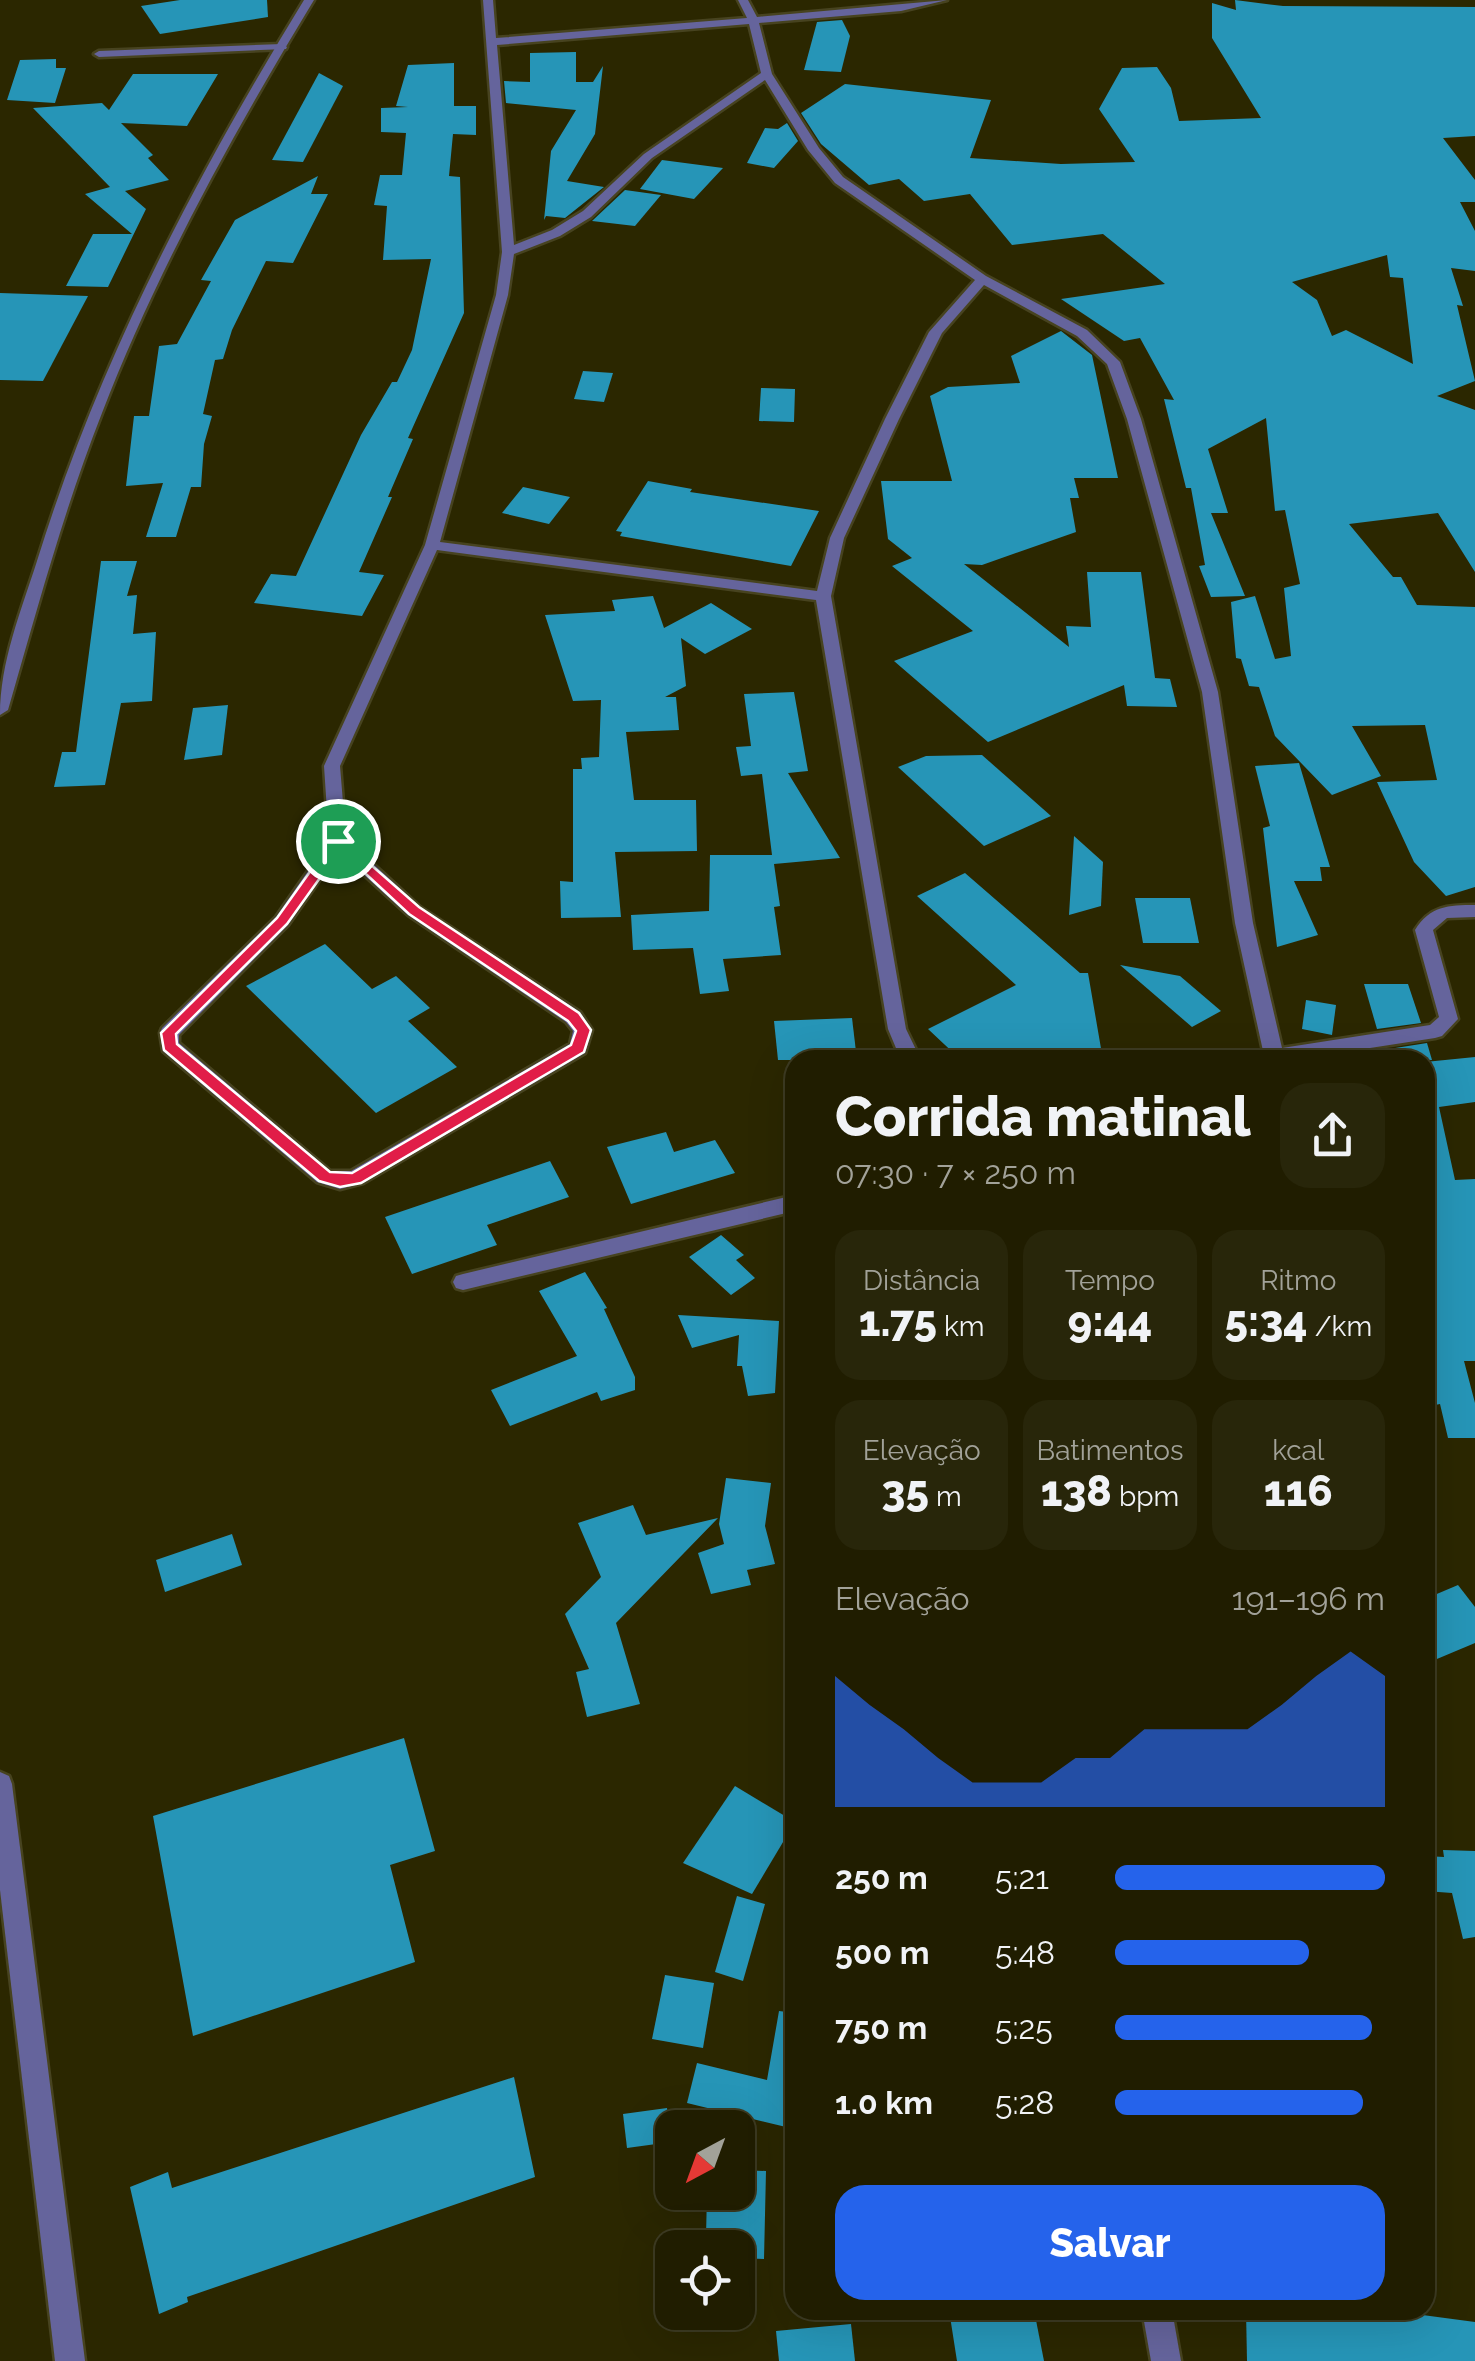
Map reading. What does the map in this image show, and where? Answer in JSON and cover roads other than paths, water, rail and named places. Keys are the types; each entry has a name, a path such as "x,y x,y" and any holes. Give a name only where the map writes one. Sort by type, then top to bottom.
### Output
{"street":[{"path":"0,710 50,540 112,372 179,232 309,0"},
{"path":"338,841 414,911 574,1017 584,1030 578,1048 356,1178 340,1181 324,1177 170,1046 168,1033 282,921 338,841 332,766 432,545 502,295 508,252 488,0"},
{"path":"743,0 753,19 766,74 814,150 839,180 982,279 1082,333 1113,362 1134,419 1210,692 1244,923 1272,1050"},
{"path":"491,42 901,8 942,0"},
{"path":"99,54 282,47"},
{"path":"508,252 556,233 587,214 648,156 766,74"},
{"path":"906,1050 897,1029 823,596 837,538 892,419 936,332 982,279"},
{"path":"432,545 823,596"},
{"path":"1324,1050 1435,1032 1449,1019 1424,930 1430,918 1442,912 1475,911"},
{"path":"463,1282 785,1205"},
{"path":"0,1784 70,2361"},
{"path":"1160,2320 1166,2361"}]}
